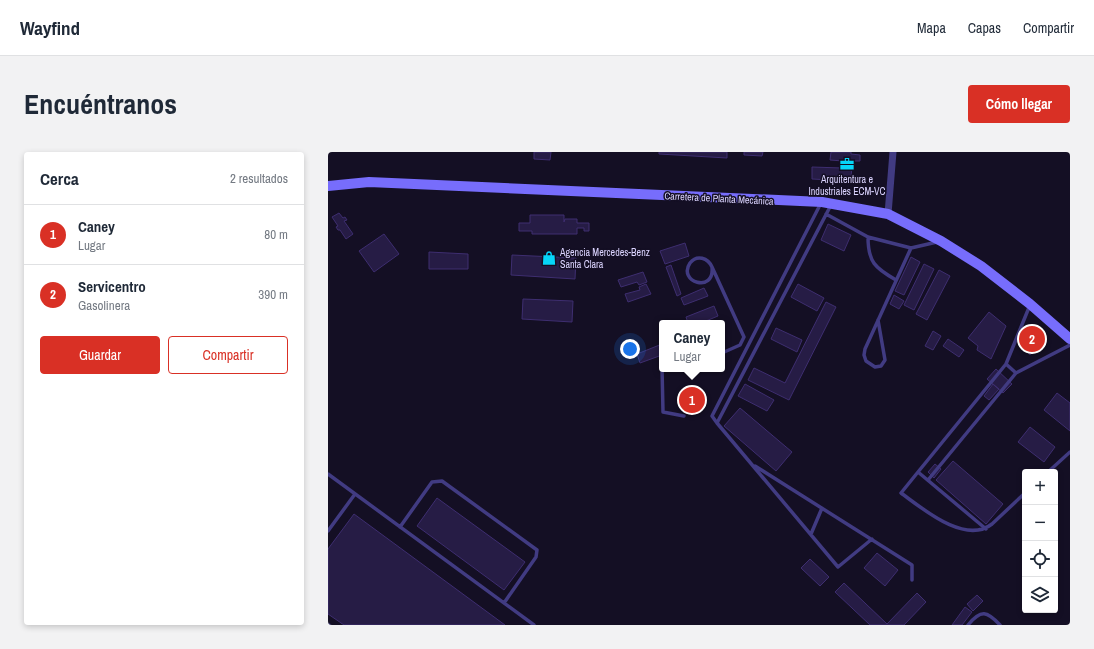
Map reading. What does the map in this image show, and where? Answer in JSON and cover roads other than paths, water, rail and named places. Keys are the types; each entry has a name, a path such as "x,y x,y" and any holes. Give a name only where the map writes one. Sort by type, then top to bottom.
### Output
{"street":[{"path":"888,214 893,152"},
{"name":"Carretera de Planta Mecánica","path":"328,186 369,182 826,203 888,214 941,241 981,266 1030,304 1070,339"}],"lane":[{"path":"717,423 826,214 826,203"},
{"path":"826,203 712,416 838,567 872,539"},
{"path":"826,214 868,237 911,248 941,241"},
{"path":"868,237 868,254 874,265 896,280"},
{"path":"878,320 885,360 881,366 875,367 866,362 864,355 878,320 911,248"},
{"path":"712,267 712,275 706,282 694,281 689,275 688,267 696,259 704,259 712,267 744,337 740,345 725,352"},
{"path":"1022,497 986,528 968,530 939,521 901,493 1006,364 1030,304"},
{"path":"928,480 1016,373 1070,345"},
{"path":"1006,364 1016,373"},
{"path":"662,372 663,412 684,416"},
{"path":"1051,469 1070,452"},
{"path":"752,465 912,565 912,580"},
{"path":"918,472 986,528"},
{"path":"328,474 534,625"},
{"path":"400,527 432,482 442,481 537,550 536,557 504,603"},
{"path":"328,531 355,494"},
{"path":"811,534 822,508"},
{"path":"968,625 975,616 985,613 991,616 1000,625"}],"place":[{"name":"Arquitentura e Industriales ECM-VC","path":"847,164"},
{"name":"Agencia Mercedes-Benz Santa Clara","path":"549,258"},
{"name":"Servicentro","path":"1032,339"},
{"name":"Caney","path":"692,400"}]}
